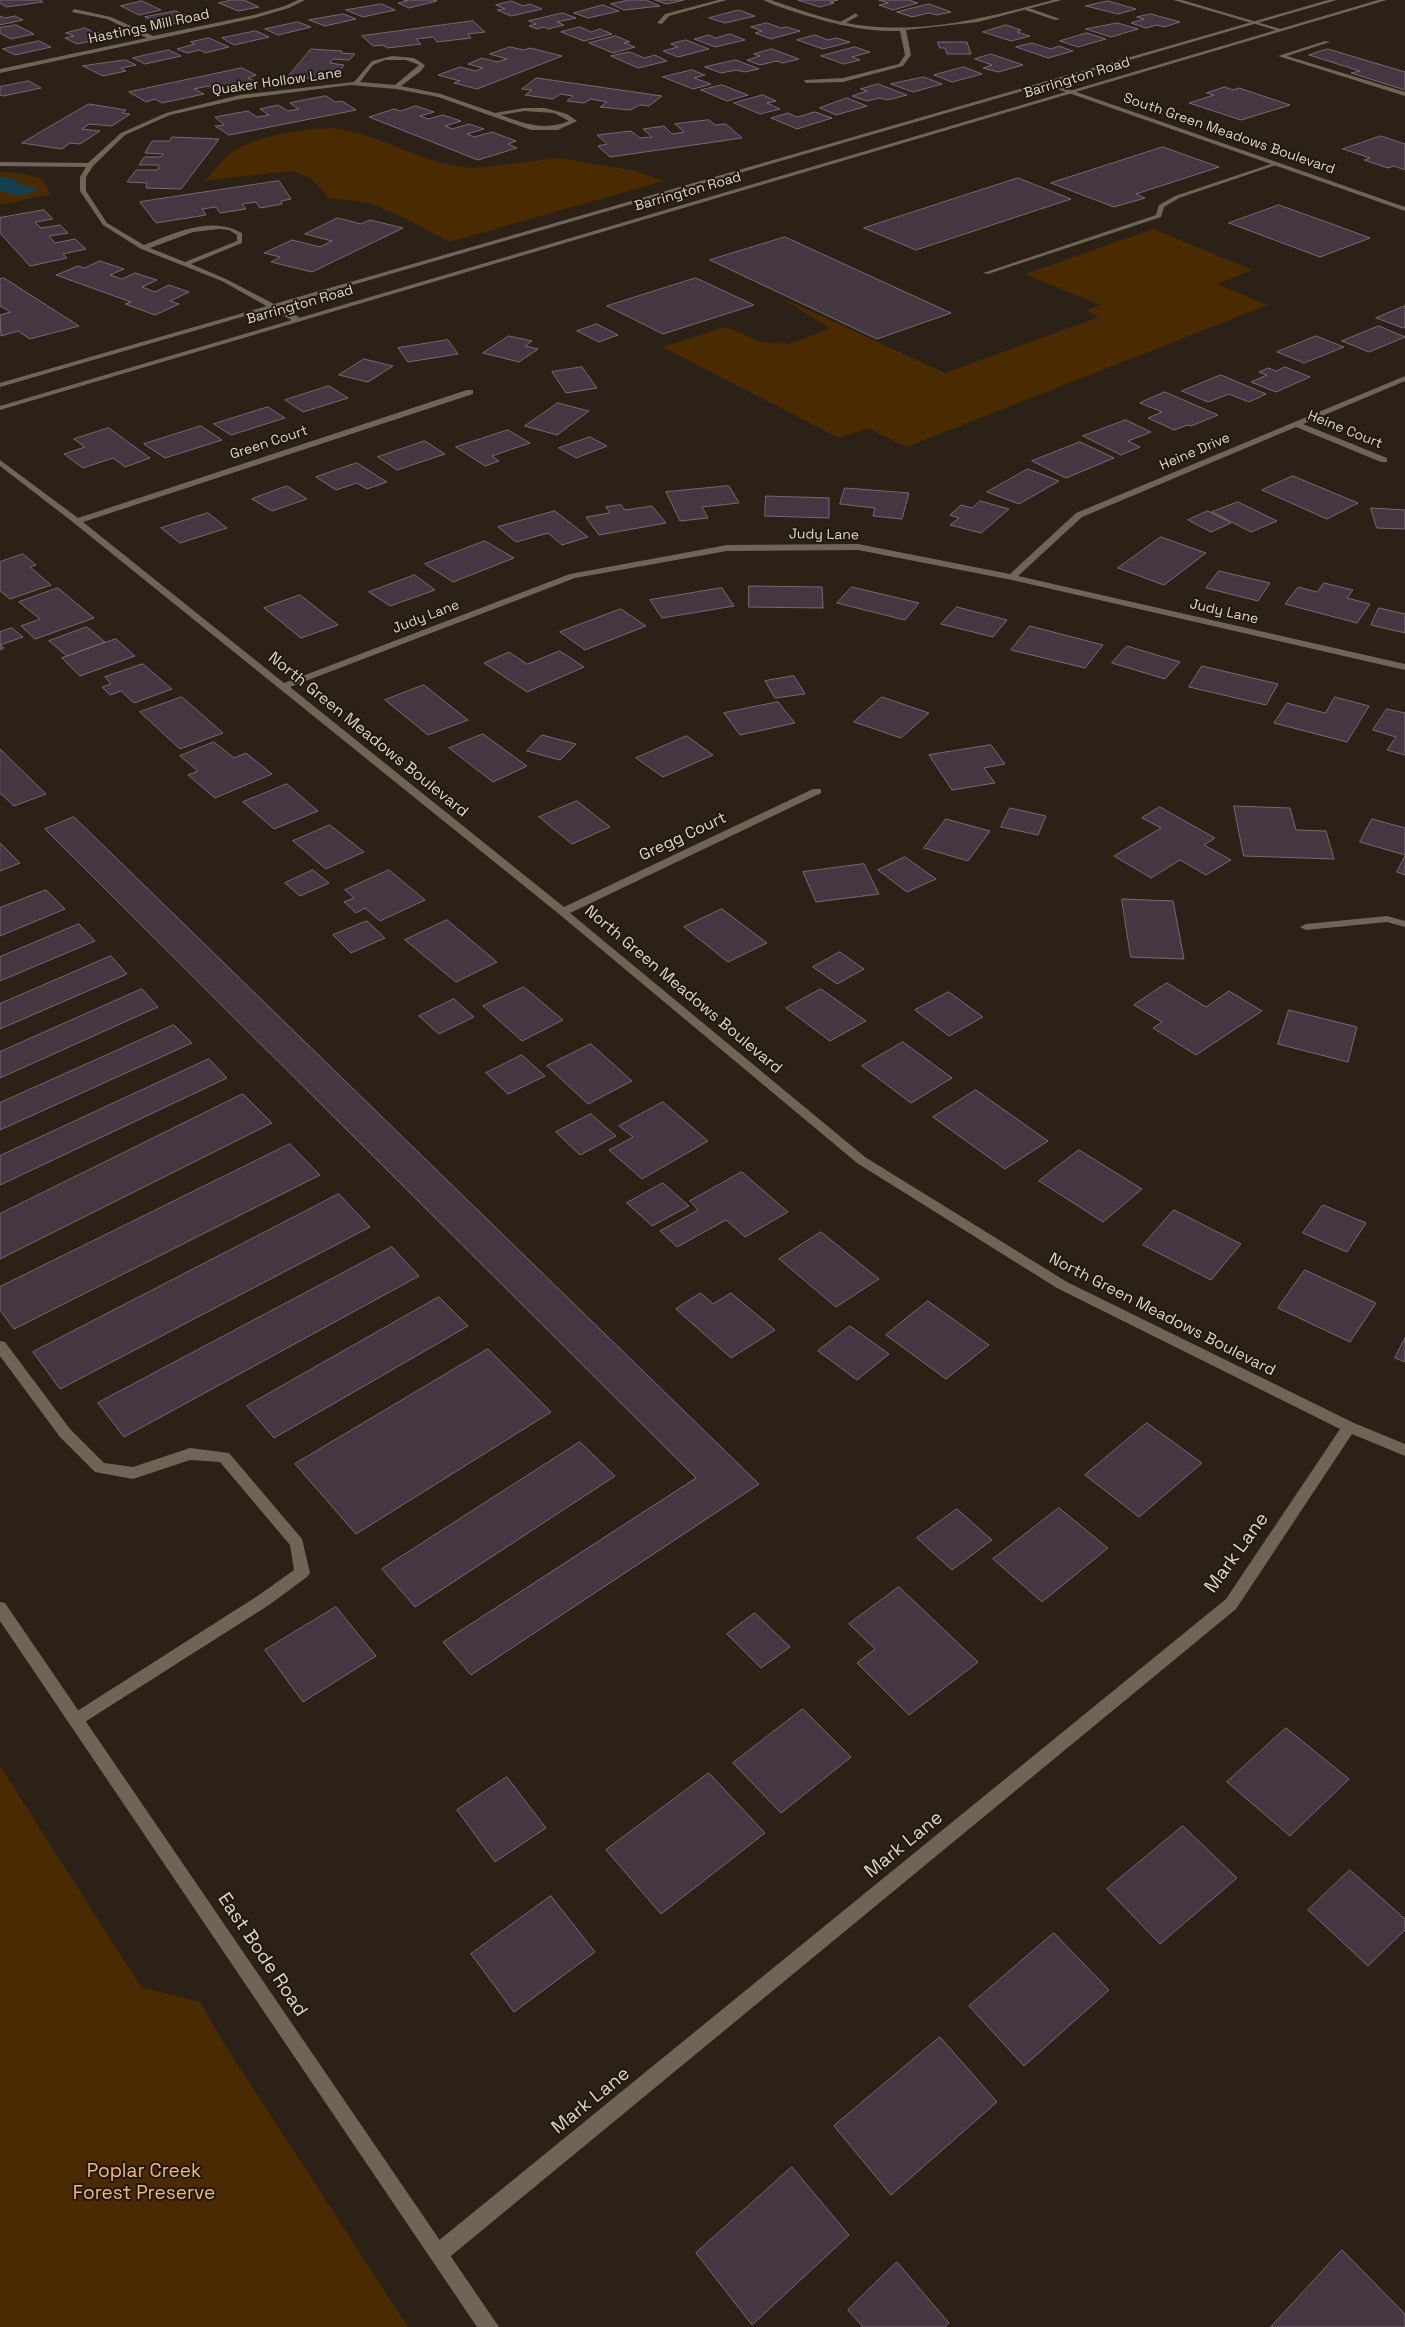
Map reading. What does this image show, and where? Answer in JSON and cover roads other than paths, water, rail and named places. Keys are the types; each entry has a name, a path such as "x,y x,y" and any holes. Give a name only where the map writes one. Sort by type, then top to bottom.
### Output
{"street":[{"name":"Hastings Mill Road","path":"0,71 255,16 287,7 302,0"},
{"path":"660,23 667,15 724,0"},
{"path":"766,0 840,24 902,30 956,25 1060,0"},
{"path":"1176,0 1281,30"},
{"name":"Barrington Road","path":"0,385 1334,0"},
{"name":"Barrington Road","path":"0,408 296,319 1384,0"},
{"path":"1027,9 1057,19"},
{"path":"74,11 109,18 152,38"},
{"path":"840,24 856,15"},
{"path":"806,81 843,80 901,64 908,55 902,30"},
{"path":"1327,42 1281,56 1405,94"},
{"path":"356,83 372,63 382,59 407,58 418,61 422,65 419,70 396,87"},
{"name":"Quaker Hollow Lane","path":"296,319 224,280 143,248 105,224 83,191 83,177 90,165 123,134 168,114 240,97 356,83 396,87 439,95 493,115 531,128 558,128 574,121 564,113 540,109 517,110 493,115"},
{"name":"South Green Meadows Boulevard","path":"1045,83 1405,209"},
{"path":"0,164 90,165"},
{"path":"986,273 1159,216 1161,206 1177,197 1276,164"},
{"path":"143,248 192,230 225,228 240,234 240,242 231,247 185,264"},
{"name":"Heine Drive","path":"1012,577 1079,515 1405,378"},
{"name":"Green Court","path":"77,520 470,392"},
{"name":"Heine Court","path":"1296,424 1384,460"},
{"name":"North Green Meadows Boulevard","path":"0,462 77,520 562,912 861,1160 1062,1284 1349,1427 1405,1450"},
{"name":"Judy Lane","path":"282,687 573,576 727,548 858,548 1012,577 1405,667"},
{"name":"Gregg Court","path":"562,912 817,791"},
{"path":"1306,928 1388,920 1405,924"},
{"path":"0,1346 65,1433 100,1468 133,1473 190,1454 224,1457 297,1544 302,1573 264,1600 77,1720"},
{"name":"Mark Lane","path":"439,2253 1231,1604 1349,1427"},
{"name":"East Bode Road","path":"0,1608 489,2327"}],"water":[{"path":"0,178 19,180 15,183 39,189 20,195 0,191"}],"park label":[{"name":"Poplar Creek Forest Preserve","path":"144,2183"}]}
